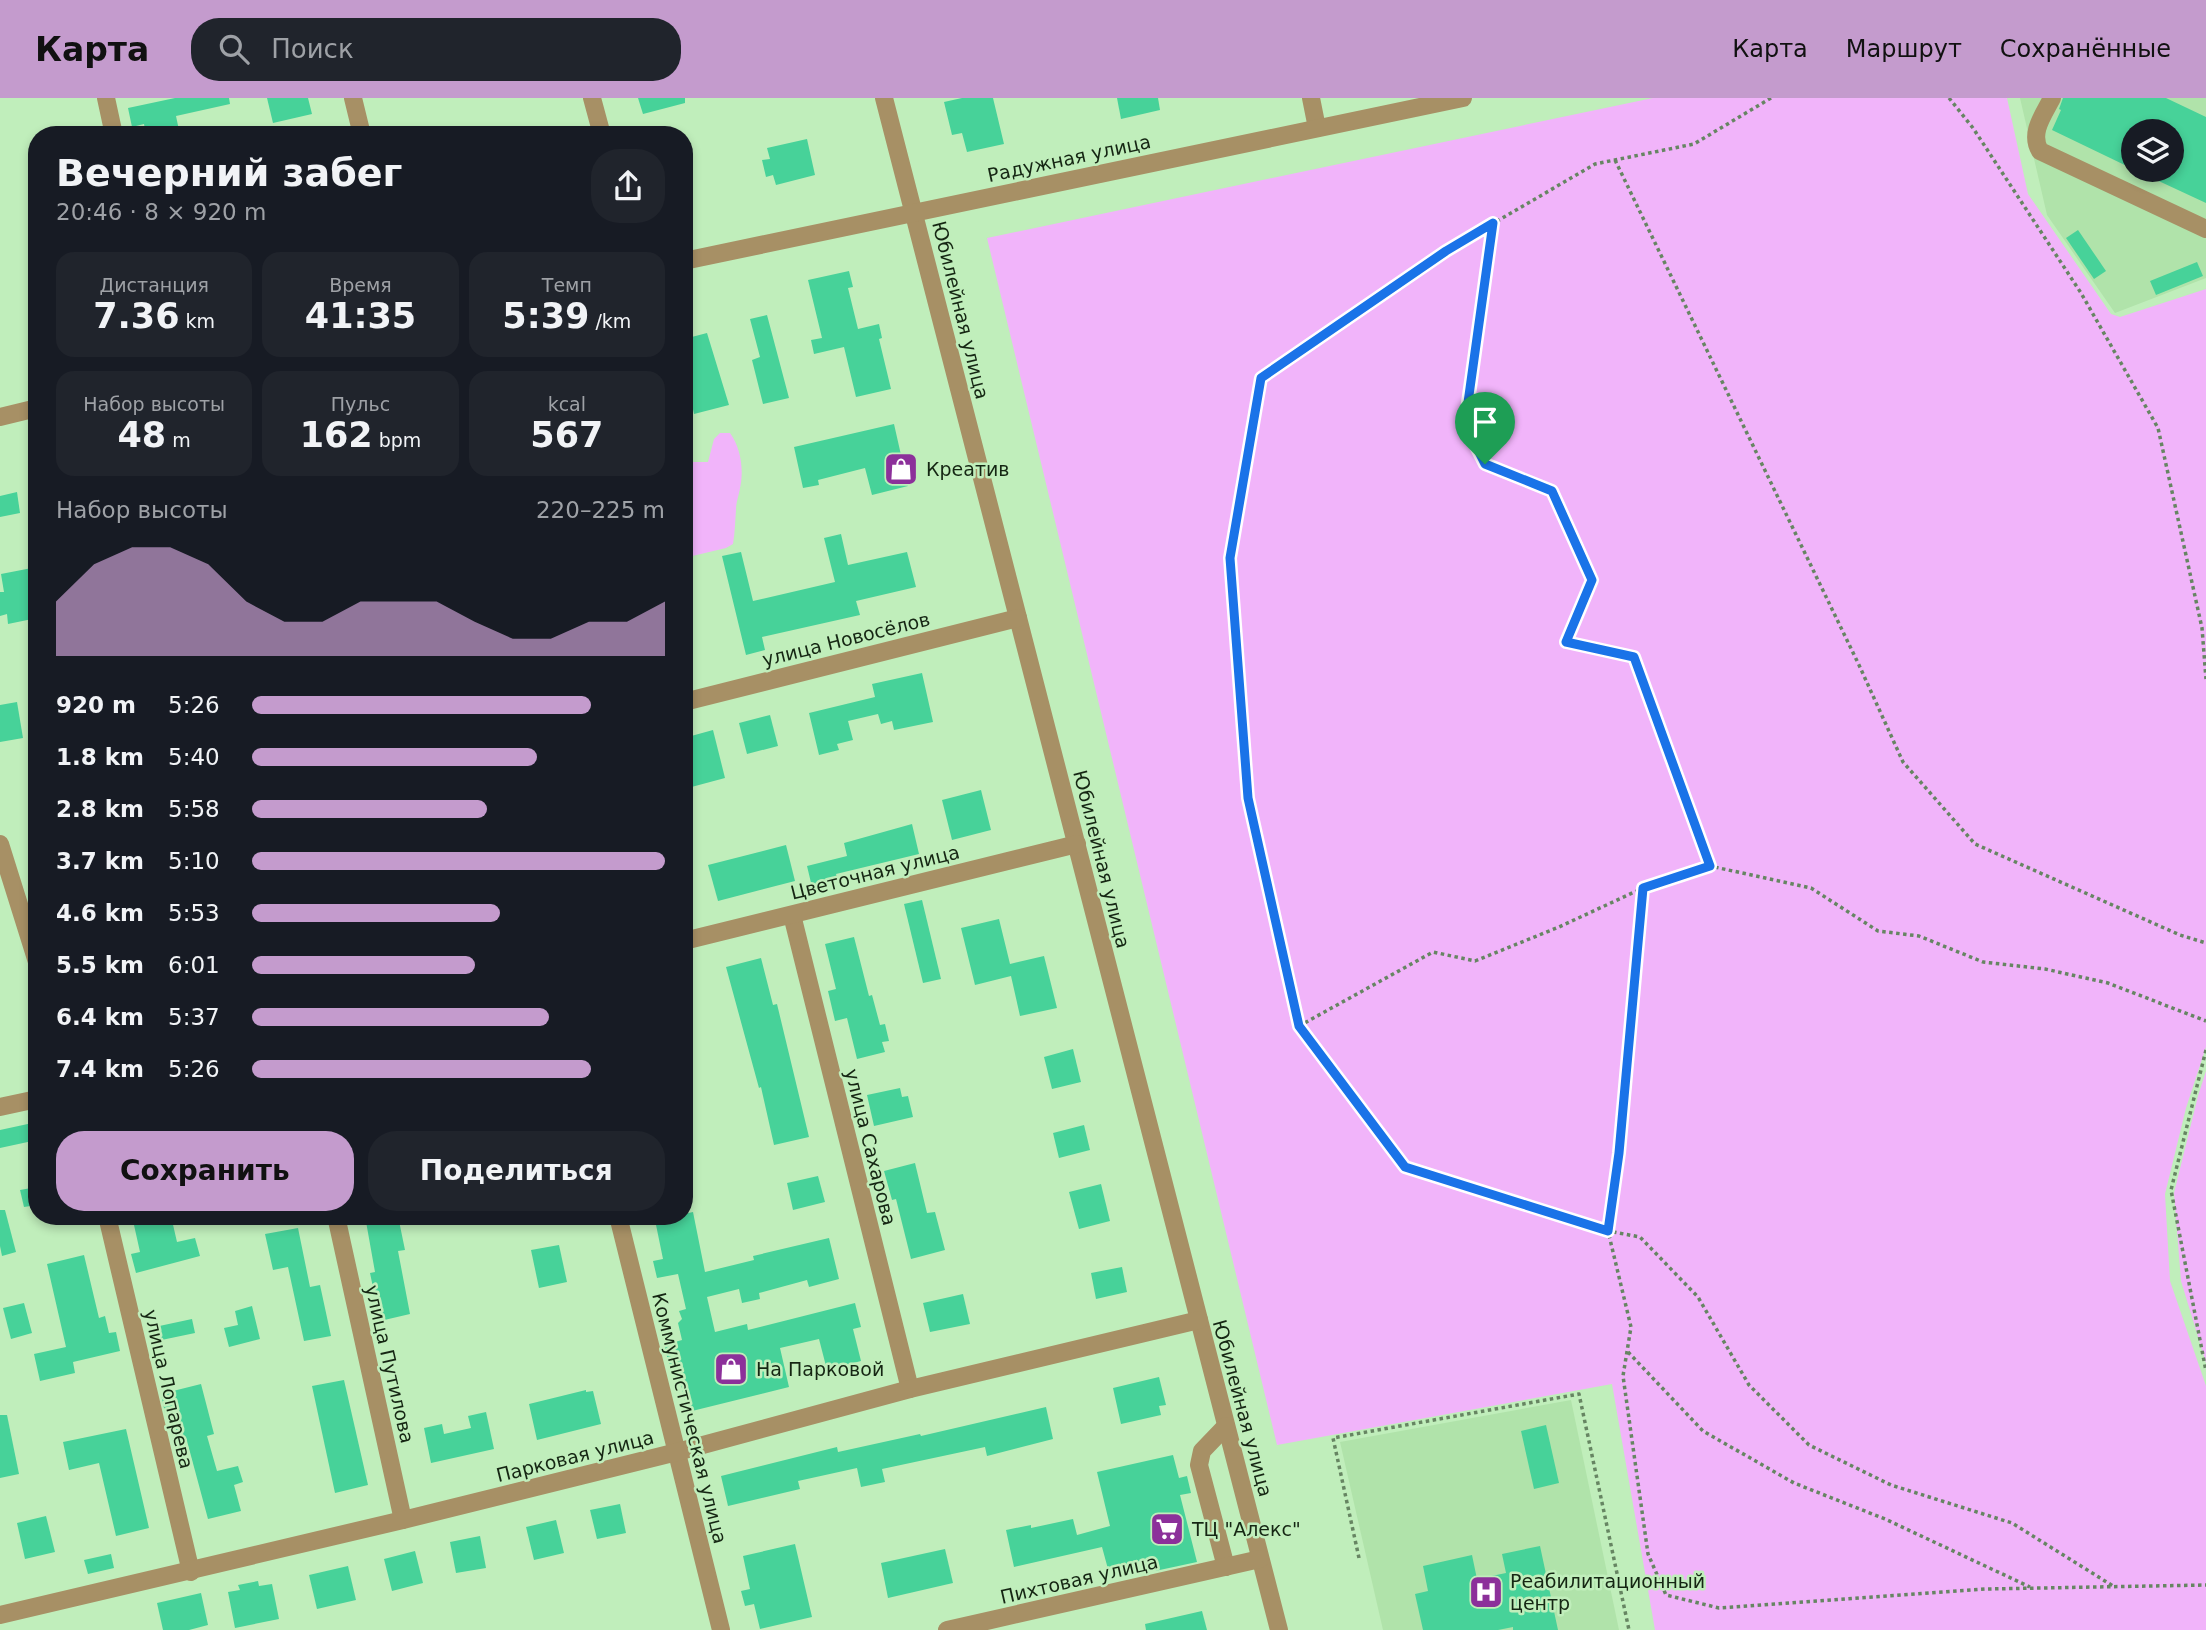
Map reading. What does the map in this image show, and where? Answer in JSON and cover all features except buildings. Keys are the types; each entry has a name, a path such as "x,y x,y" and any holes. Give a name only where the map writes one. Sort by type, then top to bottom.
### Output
{"street":[{"path":"106,98 112,126"},
{"path":"353,98 360,126"},
{"path":"592,98 600,126"},
{"name":"Юбилейная улица","path":"884,98 1279,1630"},
{"path":"1311,98 1317,128"},
{"name":"Радужная улица","path":"693,259 1463,98"},
{"path":"2052,98 2036,129 2035,141 2040,151 2206,229"},
{"path":"0,416 28,410"},
{"name":"улица Новосёлов","path":"693,700 1018,618"},
{"path":"0,844 28,933"},
{"name":"Цветочная улица","path":"693,939 1077,844"},
{"name":"улица Сахарова","path":"792,915 910,1389"},
{"path":"0,1107 28,1100"},
{"name":"улица Лопарева","path":"109,1225 191,1572"},
{"name":"улица Путилова","path":"338,1225 404,1520"},
{"name":"Коммунистическая улица","path":"620,1225 721,1630"},
{"name":"Парковая улица","path":"0,1615 404,1520 677,1452 910,1389 1199,1320"},
{"path":"1226,1426 1202,1451 1199,1465 1226,1567"},
{"name":"Пихтовая улица","path":"947,1630 1260,1559"}],"path":[{"path":"1772,98 1694,144 1595,164 1446,251 1261,378 1230,558 1248,798 1299,1026 1405,1167 1608,1231 1640,1237 1698,1297 1749,1385 1809,1445 1891,1485 2012,1523 2115,1587"},
{"path":"1949,98 1973,128 2081,293 2158,428 2202,628 2206,679"},
{"path":"1615,160 1854,653 1903,762 1975,845 2154,924 2206,943"},
{"path":"1493,223 1465,424 1485,464 1552,491 1592,580 1566,642 1634,657 1710,866"},
{"path":"1299,1026 1433,952 1475,961 1559,927 1643,888 1710,866 1811,888 1878,931 1919,936 1983,962 2045,969 2108,983 2206,1021"},
{"path":"1643,888 1619,1153 1608,1231 1631,1327 1623,1376 1648,1554 1666,1595 1718,1608 1986,1589 2206,1586"},
{"path":"2206,1050 2171,1190 2206,1370"},
{"path":"1627,1351 1703,1431 1794,1483 1885,1519 2032,1588"},
{"path":"1359,1558 1333,1438 1579,1394 1629,1630"}],"shaded area":[{"path":"1653,98 2007,98 2028,194 2111,314 2120,317 2206,289 2206,1047 2186,1108 2165,1194 2170,1281 2206,1386 2206,1630 1655,1630 1612,1384 1277,1445 987,238"},
{"path":"2020,98 2206,98 2206,278 2115,313 2047,215"},
{"path":"720,433 730,433 739,452 741,481 733,544 693,556 693,462 708,462 714,439"},
{"path":"2206,1071 2206,1363 2181,1281 2174,1193"},
{"path":"1571,1400 1619,1630 1383,1630 1340,1442"}],"place":[{"name":"Креатив","path":"901,469"},
{"name":"На Парковой","path":"731,1369"},
{"name":"ТЦ \"Алекс\"","path":"1167,1529"},
{"name":"Реабилитационный центр","path":"1486,1592"}],"route":[{"path":"1493,223 1465,424 1485,464 1552,491 1592,580 1566,642 1634,657 1710,866 1643,888 1619,1153 1608,1231 1405,1167 1299,1026 1248,798 1230,558 1261,378 1446,251 1493,223"}]}
